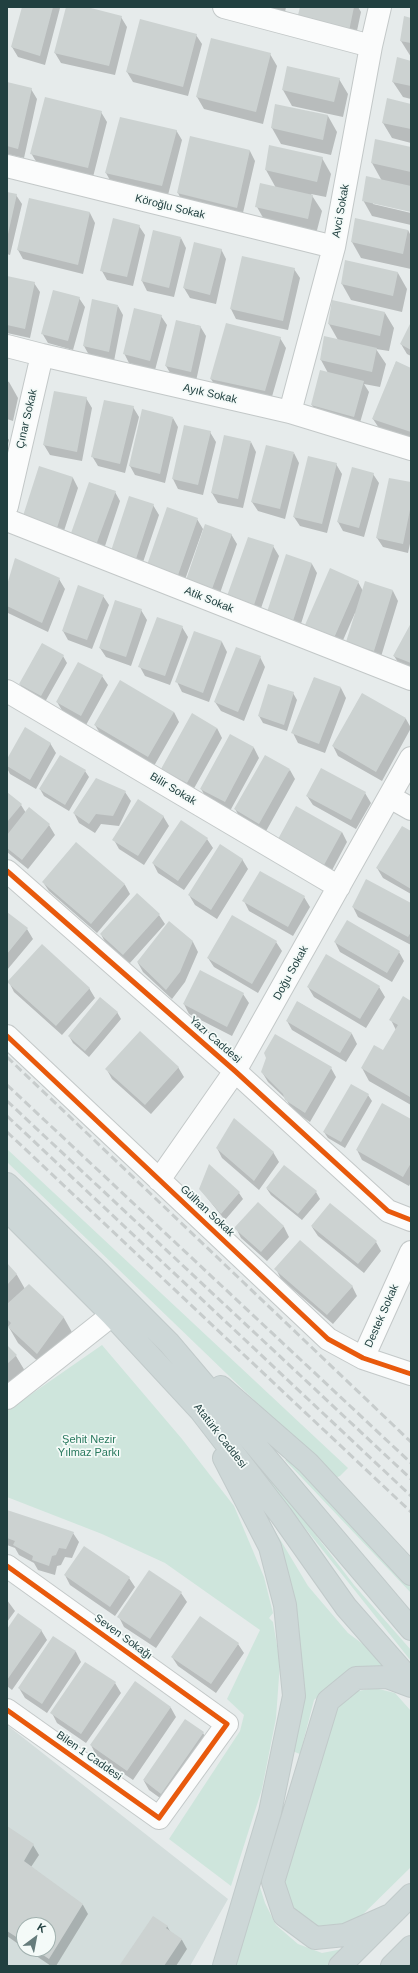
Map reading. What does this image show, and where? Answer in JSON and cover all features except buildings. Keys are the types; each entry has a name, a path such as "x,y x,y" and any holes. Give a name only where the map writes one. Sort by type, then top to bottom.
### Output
{"main road":[{"name":"Atatürk Caddesi","path":"7,1184 169,1343 411,1629"},
{"name":"Atatürk Caddesi","path":"7,1210 112,1315 200,1410 281,1515 346,1607 411,1681"},
{"path":"169,1343 308,1463 411,1574"},
{"path":"200,1410 270,1547 285,1606 294,1696 270,1812 224,1966"},
{"path":"388,1916 345,1935 315,1938 284,1915 272,1882 328,1701 356,1678 387,1678 411,1686"},
{"path":"340,1966 411,1894"}],"street":[{"path":"224,7 371,46"},
{"name":"Avci Sokak","path":"290,412 334,247 371,46 380,7"},
{"name":"Köroğlu Sokak","path":"7,166 334,247"},
{"name":"Ayık Sokak","path":"7,346 290,412 411,449"},
{"name":"Çınar Sokak","path":"7,506 42,355"},
{"name":"Atik Sokak","path":"7,520 411,679"},
{"name":"Bilir Sokak","path":"7,691 339,887"},
{"name":"Doğu Sokak","path":"159,1180 235,1071 411,758"},
{"path":"390,797 411,809"},
{"name":"Yazı Caddesi","path":"7,871 235,1071 388,1211 411,1220"},
{"name":"Gülhan Sokak","path":"7,1036 328,1339 363,1358 411,1374"},
{"name":"Destek Sokak","path":"363,1358 411,1252"},
{"path":"7,1398 112,1315"},
{"name":"Seven Sokağı","path":"7,1566 227,1724 159,1818"},
{"name":"Bilen 1 Caddesi","path":"7,1710 159,1818"}],"shaded area":[{"path":"7,1725 228,1899 190,1966 7,1966"}],"green space":[{"path":"7,1149 348,1468 340,1476 335,1478 7,1162"},
{"path":"88,1275 148,1334 299,1513 354,1585 411,1650 411,1661 262,1474"},
{"name":"Şehit Nezir Yılmaz Parkı","path":"102,1345 182,1439 234,1506 264,1577 273,1613 269,1618 273,1622 280,1663 276,1718 262,1789 231,1886 169,1839 240,1731 244,1715 227,1699 260,1630 165,1563 102,1534 7,1497 7,1411"},
{"path":"289,1457 411,1582 411,1593 285,1460"},
{"path":"269,1521 308,1586 348,1633 371,1650 392,1675 334,1682 314,1700 300,1754 292,1751"},
{"path":"375,1688 395,1693 411,1711 411,1867 349,1928 319,1933 293,1915 283,1887 331,1721 339,1704 358,1691"},
{"path":"259,1884 265,1903 276,1925 298,1944 322,1953 348,1948 328,1966 235,1966"}],"railway":[{"path":"7,1057 411,1442"},
{"path":"7,1085 411,1463"},
{"path":"7,1101 411,1479"},
{"path":"7,1116 411,1496"},
{"path":"7,1132 411,1512"}],"cycle path":[{"path":"7,871 235,1071 388,1211 411,1220"},
{"path":"7,1036 328,1339 363,1358 411,1374"},
{"path":"7,1566 227,1724 159,1818 7,1710"}]}
